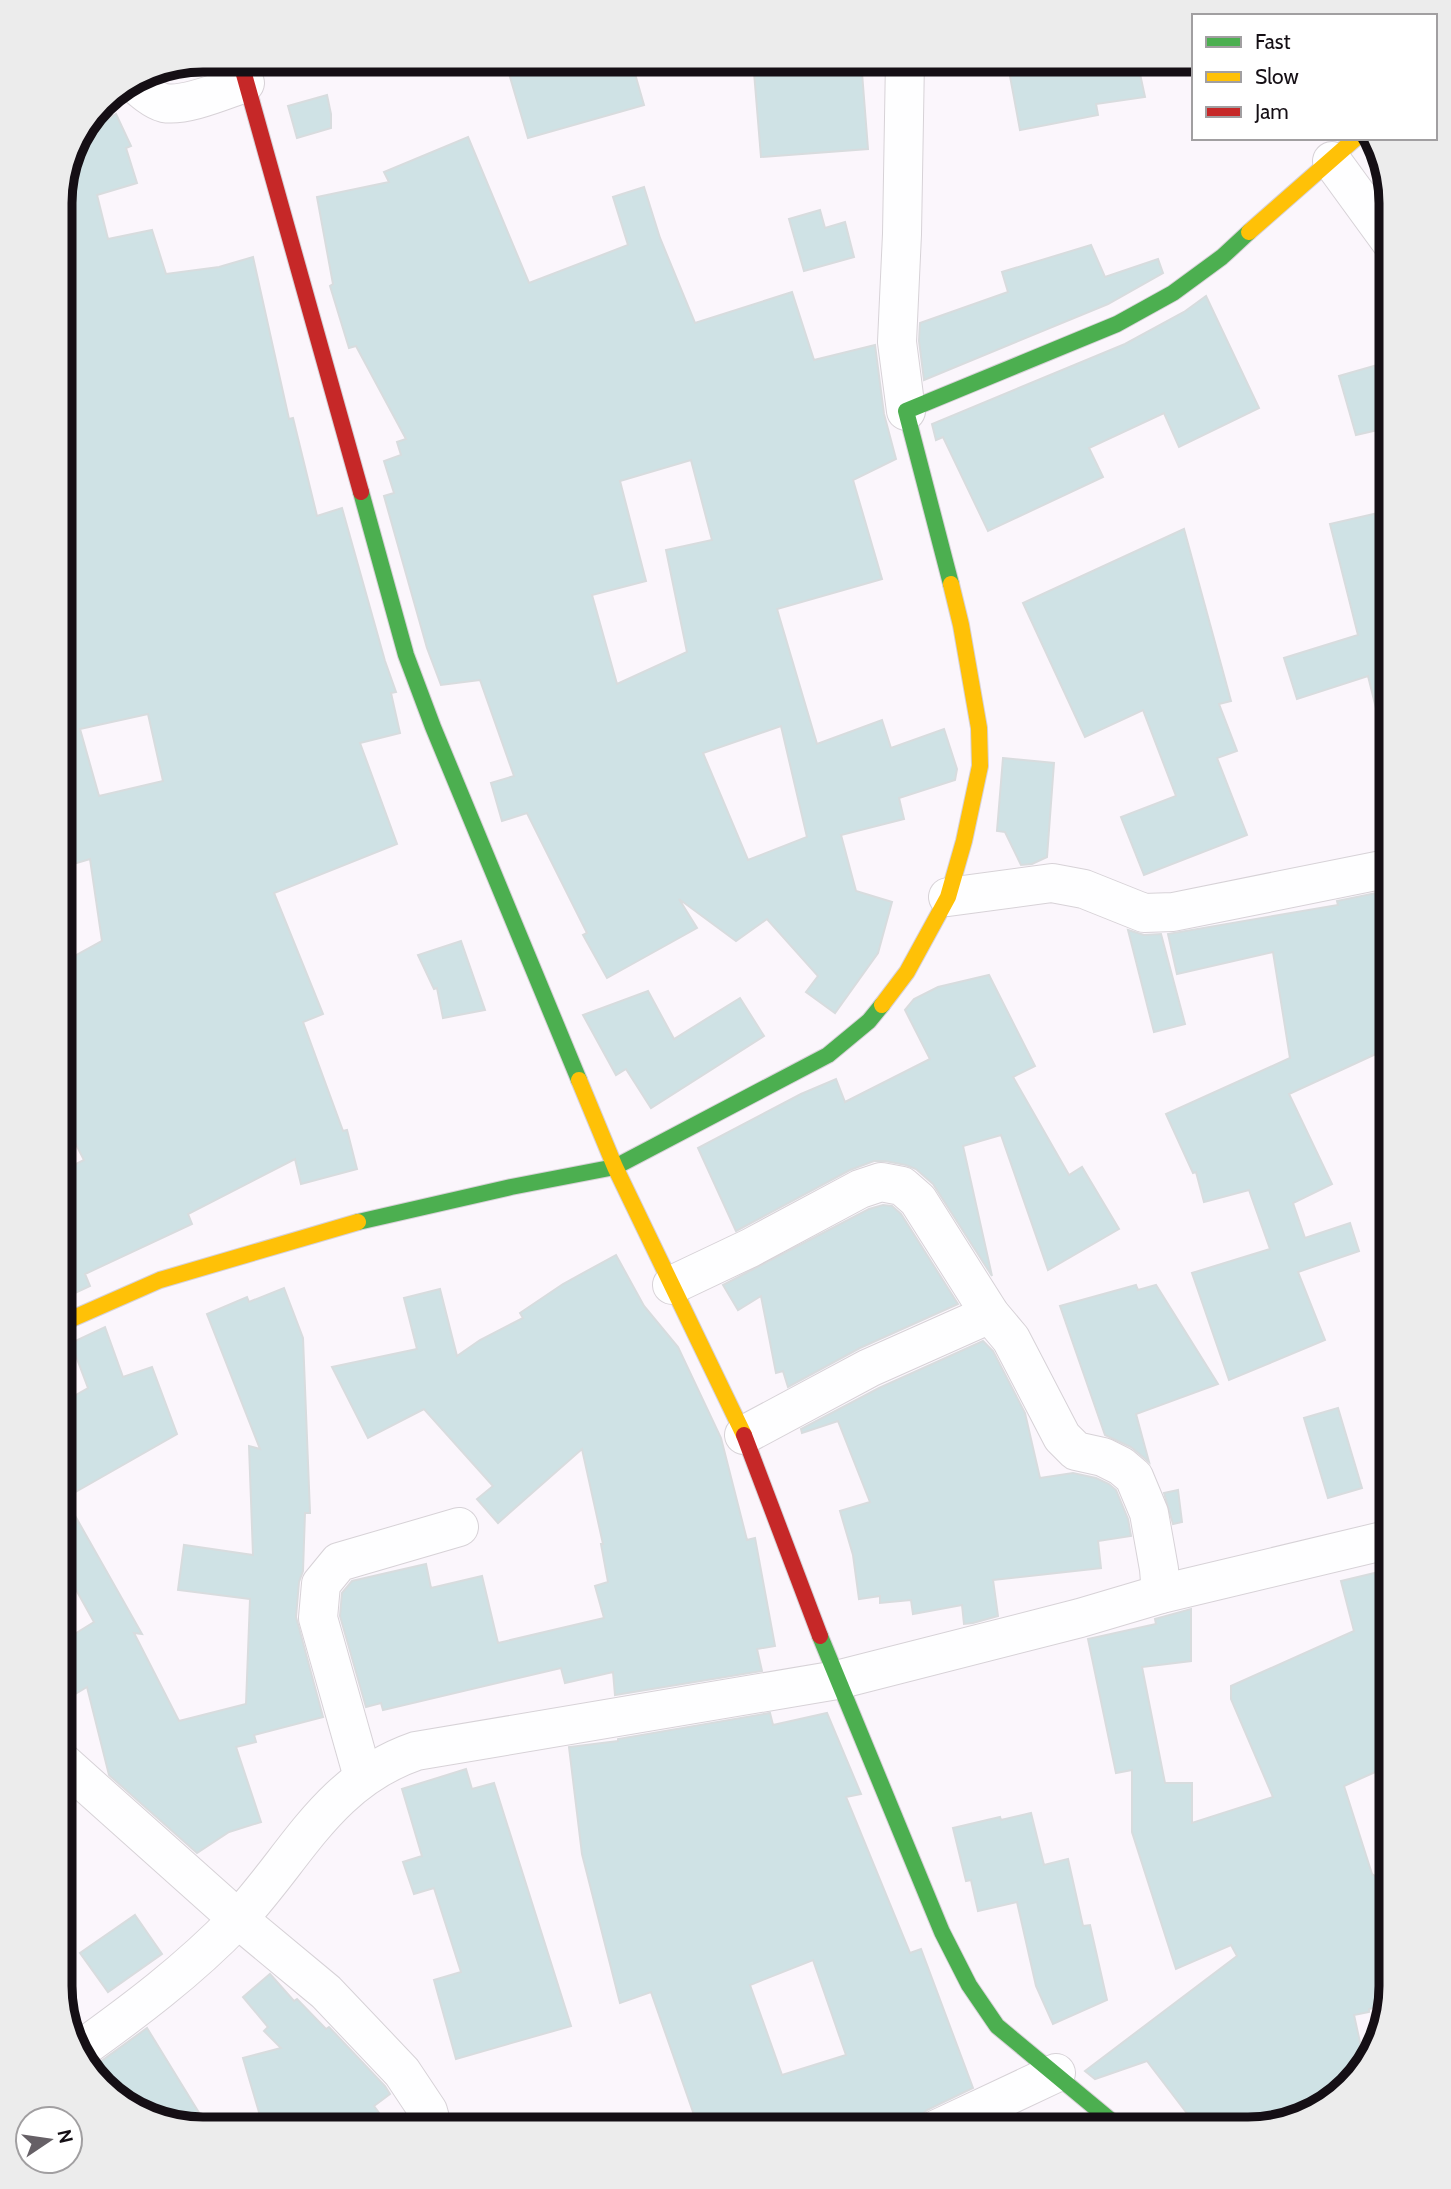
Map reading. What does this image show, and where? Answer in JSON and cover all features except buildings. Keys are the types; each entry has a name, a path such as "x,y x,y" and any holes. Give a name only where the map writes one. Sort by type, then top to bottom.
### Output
{"street":[{"path":"139,88 164,103 182,103 241,72"},
{"path":"243,72 406,656 615,1167 744,1435 837,1680 917,1875 969,1985 997,2026 1107,2117"},
{"path":"72,1318 160,1280 368,1219 615,1167 828,1055 869,1021 907,972 948,897 964,841 980,766 979,728 961,625 906,411 897,342 903,221 905,72"},
{"path":"906,411 1117,324 1173,293 1222,257 1277,205 1344,149 1379,219"},
{"path":"948,897 1052,883 1084,890 1144,913 1173,912 1379,870"},
{"path":"672,1285 750,1248 836,1201 881,1182 902,1186 918,1200 990,1314 1011,1339 1062,1437 1076,1451 1103,1457 1121,1465 1134,1477 1149,1513 1161,1594"},
{"path":"744,1435 869,1368 990,1314"},
{"path":"362,1777 318,1618 321,1584 339,1562 460,1527"},
{"path":"86,2045 188,1966 238,1919 326,1809 362,1777 393,1759 416,1751 837,1680 1080,1618 1161,1594 1379,1542"},
{"path":"72,1771 238,1919 326,1992 402,2071 430,2117"},
{"path":"962,2117 1056,2073"}],"traffic: fast":[{"path":"951,584 906,411 1117,324 1173,293 1222,257 1249,232"},
{"path":"361,492 406,655 433,727 579,1080"},
{"path":"358,1222 511,1187 615,1167 828,1055 869,1021 882,1005"},
{"path":"820,1636 942,1932 969,1985 997,2026 1107,2117"}],"traffic: slow":[{"path":"1249,232 1354,140"},
{"path":"882,1005 907,972 948,897 964,841 980,766 979,728 951,584"},
{"path":"579,1080 615,1167 744,1435"},
{"path":"72,1319 160,1280 358,1222"}],"traffic: jam":[{"path":"243,72 361,492"},
{"path":"744,1435 820,1636"}]}
